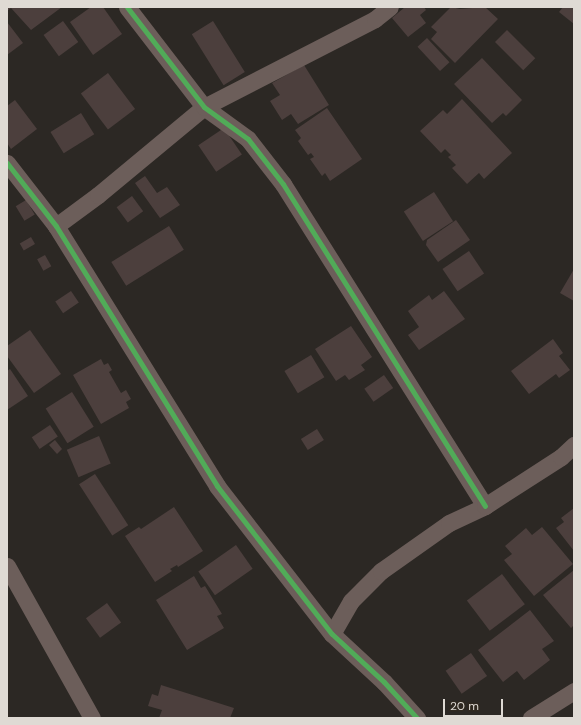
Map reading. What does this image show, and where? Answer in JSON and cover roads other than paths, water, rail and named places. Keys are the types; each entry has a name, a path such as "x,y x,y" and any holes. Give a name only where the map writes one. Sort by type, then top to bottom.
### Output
{"street":[{"path":"127,7 204,107 248,139 283,184 485,506"},
{"path":"56,226 98,195 204,107 375,19 390,7"},
{"path":"7,163 56,226 217,486 332,634 384,682 417,718"},
{"path":"332,634 351,601 381,571 449,523 485,506 561,457 574,445"},
{"path":"7,566 92,718"},
{"path":"531,718 574,691"}]}
